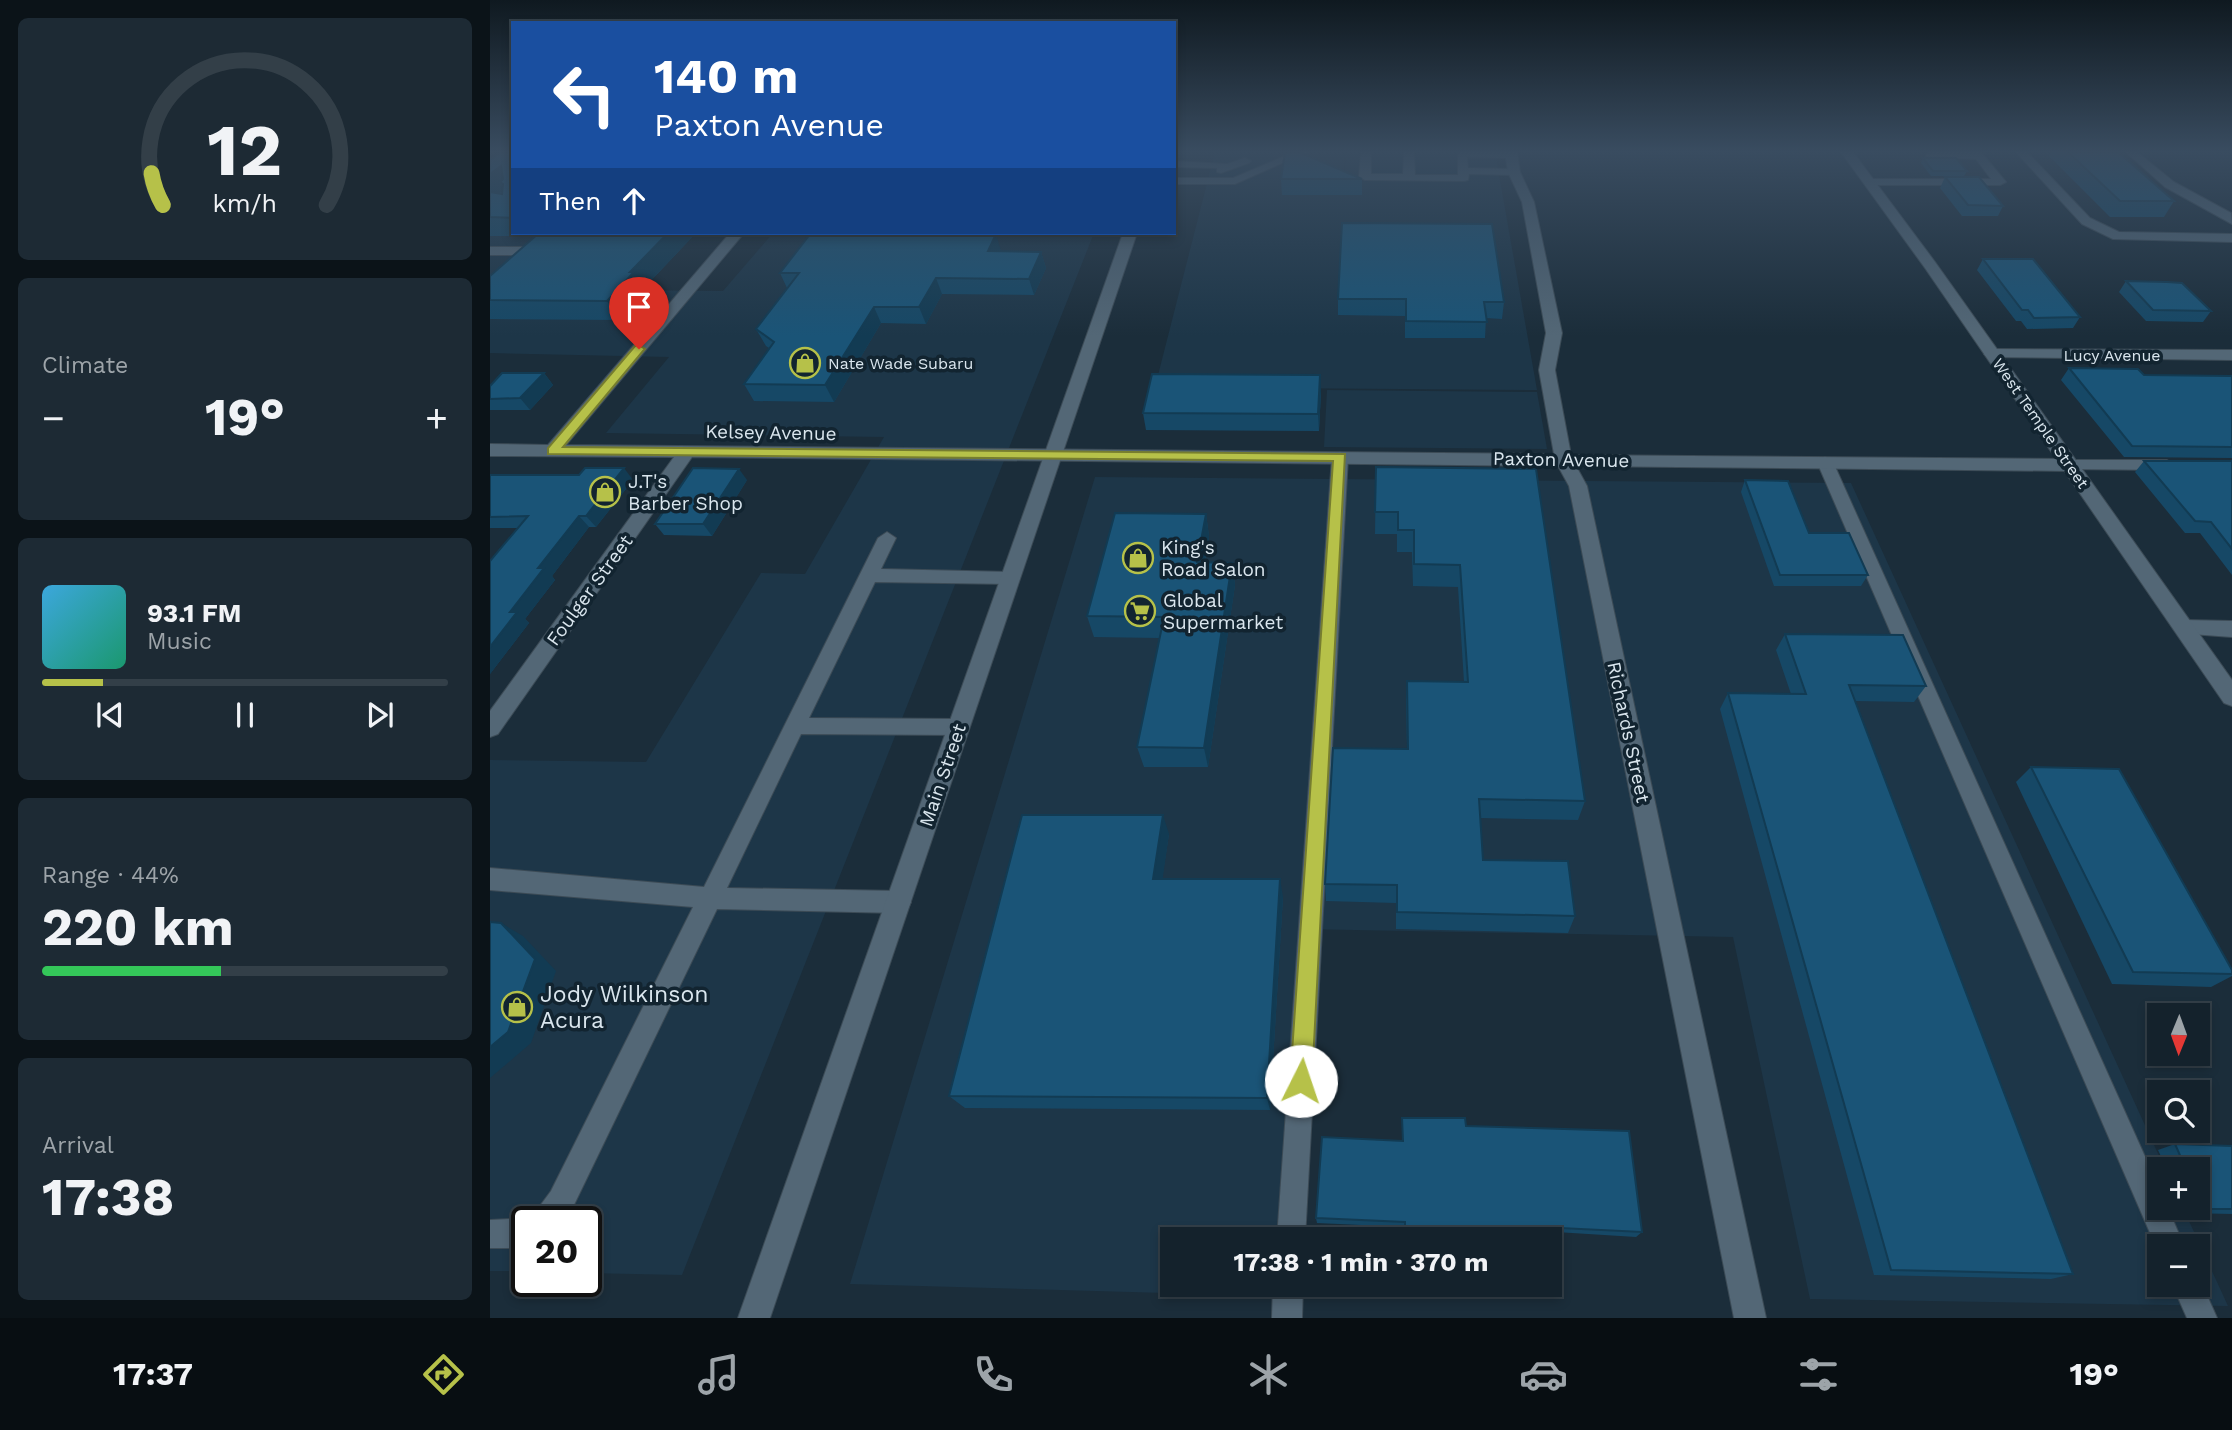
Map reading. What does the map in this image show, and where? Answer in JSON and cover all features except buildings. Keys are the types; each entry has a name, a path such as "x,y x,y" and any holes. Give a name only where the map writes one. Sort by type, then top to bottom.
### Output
{"street":[{"name":"Richards Street","path":"1530,214 1554,333 1547,370 1563,459 1578,486 1750,1318"},
{"name":"West Temple Street","path":"1892,214 2232,697"},
{"path":"552,451 735,235"},
{"name":"Main Street","path":"754,1318 1129,235"},
{"name":"Lucy Avenue","path":"1992,354 2232,355"},
{"name":"Kelsey Avenue","path":"490,450 1052,456"},
{"name":"Foulger Street","path":"490,728 687,452"},
{"name":"Paxton Avenue","path":"1052,456 2070,465"},
{"path":"2184,628 2232,629"}],"lane":[{"path":"2079,214 2086,221 2117,236 2232,238"},
{"path":"490,251 547,246 526,265"},
{"path":"1292,1227 1340,457"},
{"path":"1825,462 2165,1234"},
{"path":"2070,465 2190,465"},
{"path":"557,1206 887,538"},
{"path":"869,575 1010,578"},
{"path":"795,726 959,727"},
{"path":"490,879 710,898 898,902"},
{"path":"490,1234 511,1234"},
{"path":"1287,1318 1288,1297"},
{"path":"2193,1297 2202,1318"}],"shaded area":[{"path":"490,214 511,214 511,235 562,235 490,299"},
{"path":"1199,214 1506,214 1537,390 1155,387"},
{"path":"771,235 1093,235 682,1275 602,1273 602,1206 511,1206 511,1271 490,1271 490,760 646,762 761,573 805,574 884,437 606,433 669,357 490,353 490,302 505,289 723,291"},
{"path":"1327,390 1537,392 1547,449 1324,447"},
{"path":"1095,477 1851,483 2147,1130 2147,1143 2153,1143 2160,1157 2147,1157 2147,1220 2189,1220 2195,1234 2147,1234 2147,1297 2210,1297 2210,1267 2228,1306 1810,1299 1733,937 1302,929 1277,1227 1160,1227 1160,1293 850,1284"}],"place":[{"name":"Nate Wade Subaru","path":"805,363"},
{"name":"J.T's Barber Shop","path":"605,492"},
{"name":"King's Road Salon","path":"1138,558"},
{"name":"Global Supermarket","path":"1140,611"},
{"name":"Jody Wilkinson Acura","path":"517,1007"}],"route":[{"path":"639,349 552,451 1340,457 1301,1081"}]}
